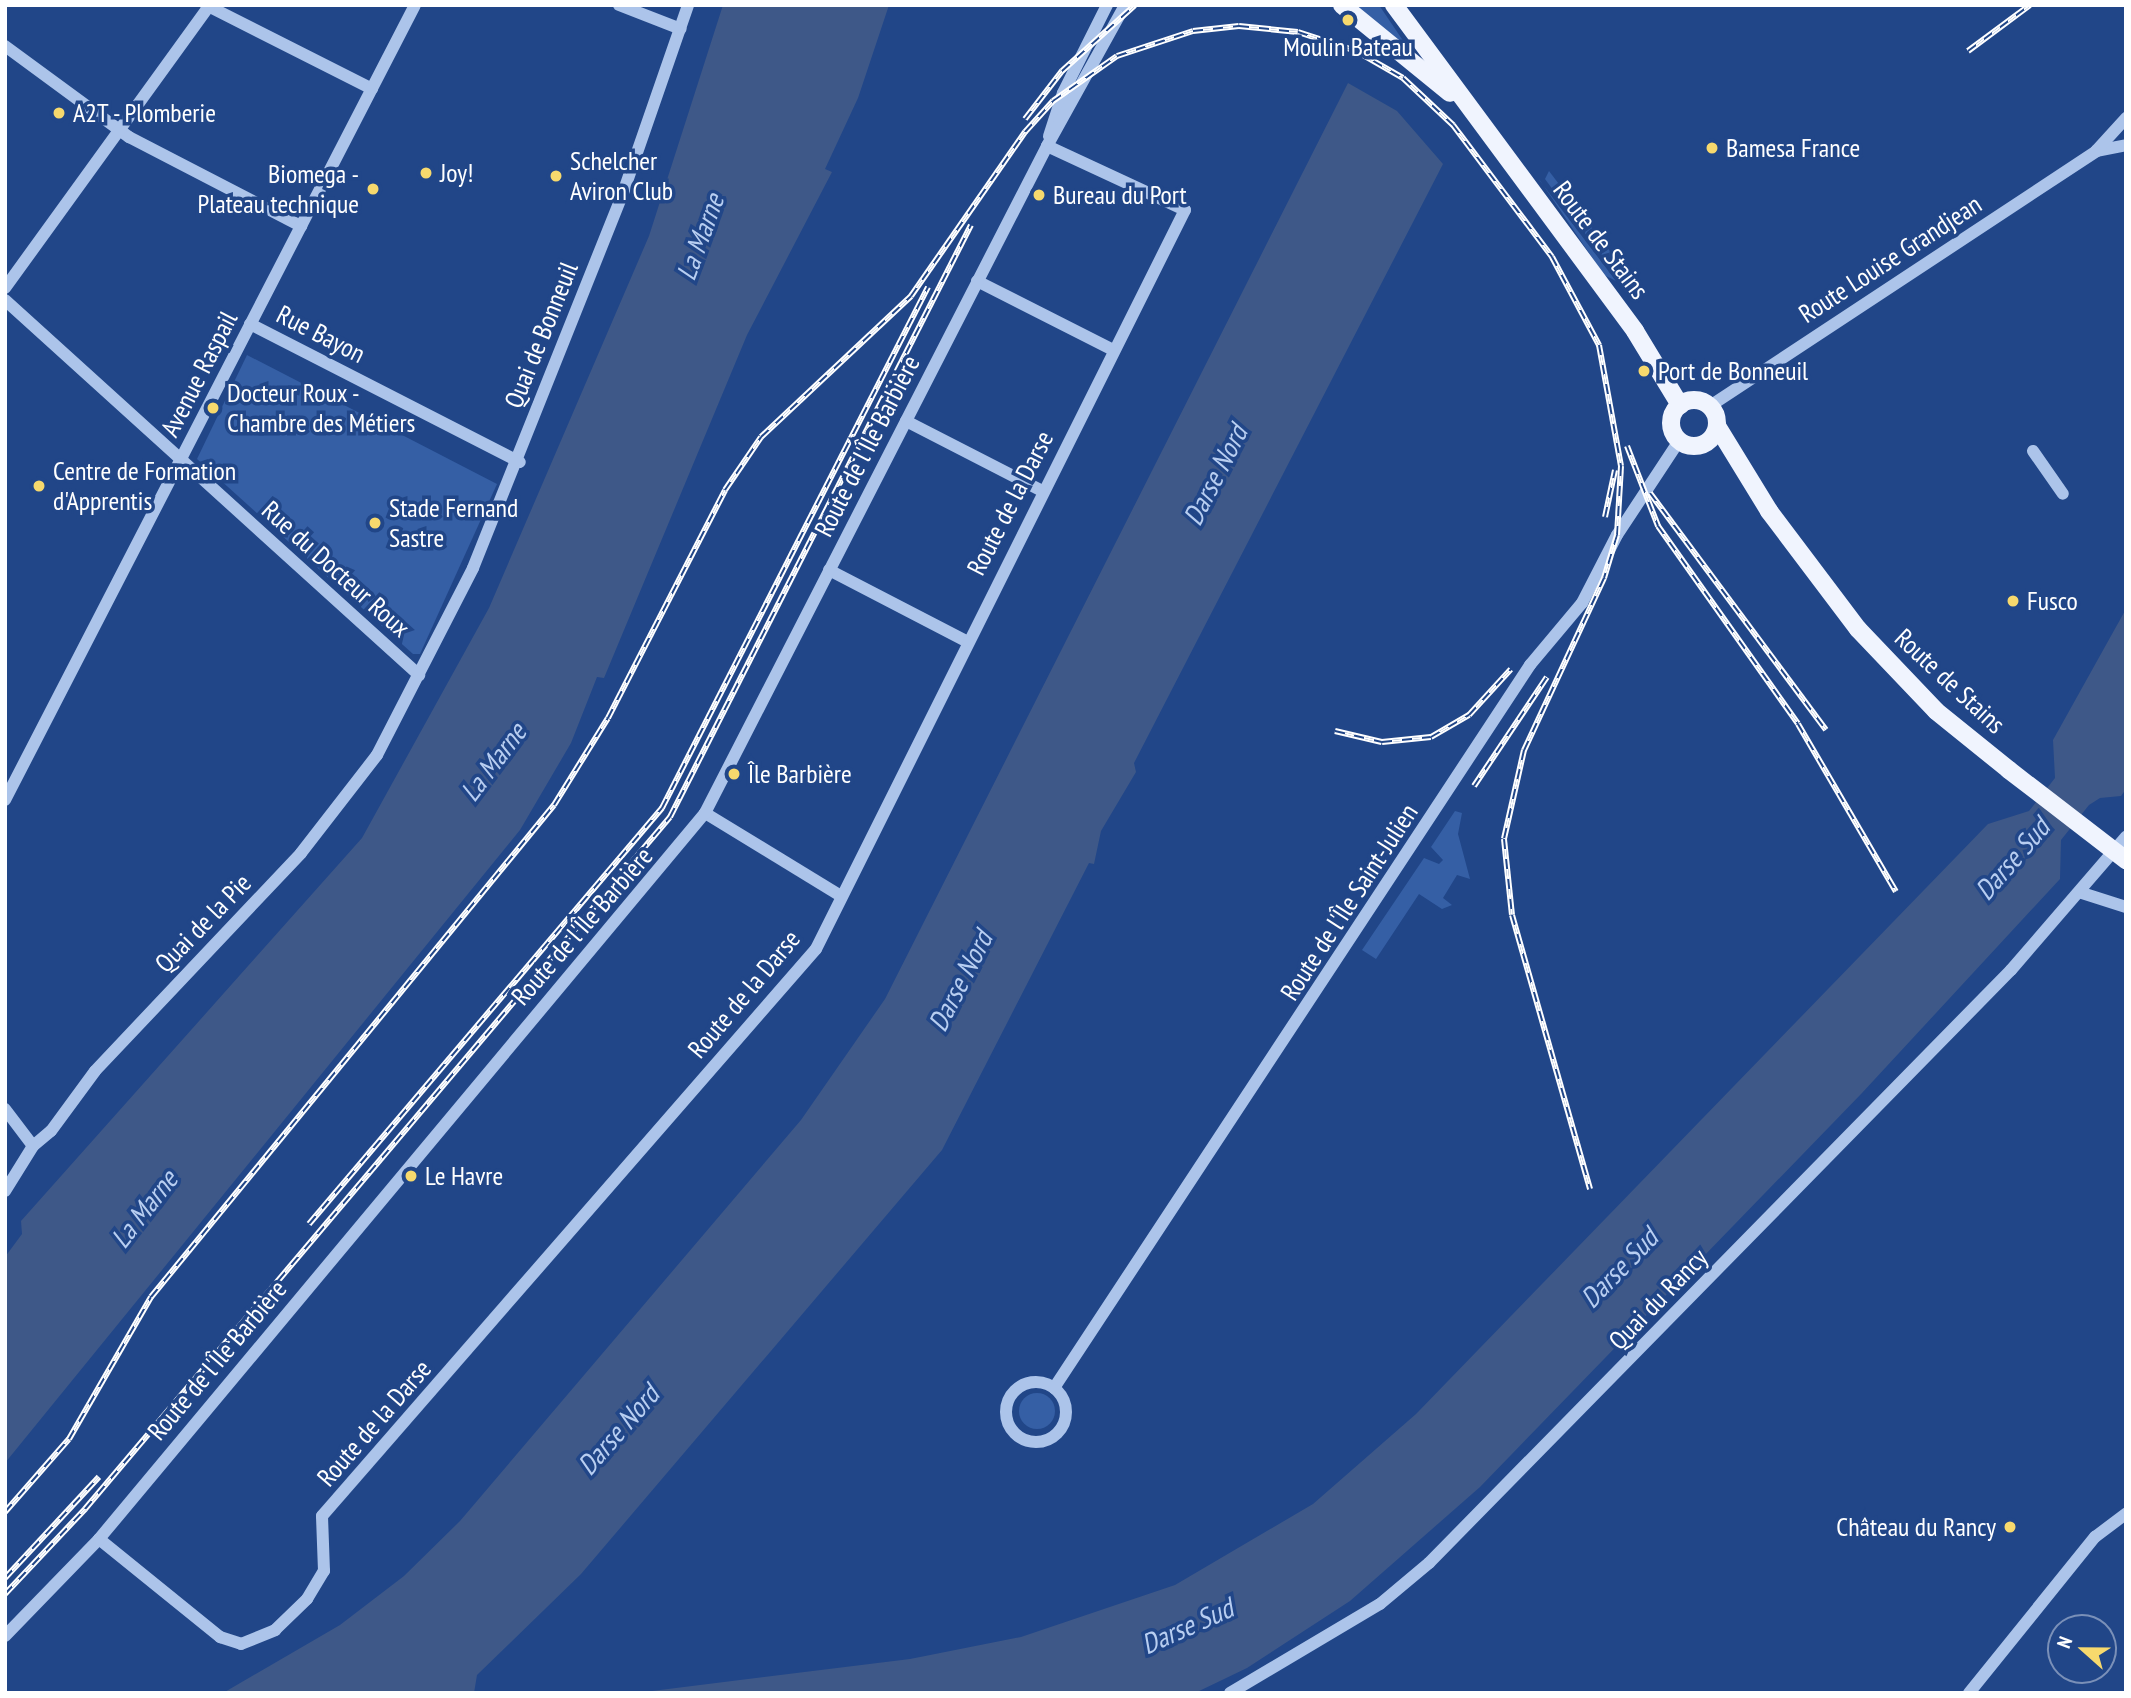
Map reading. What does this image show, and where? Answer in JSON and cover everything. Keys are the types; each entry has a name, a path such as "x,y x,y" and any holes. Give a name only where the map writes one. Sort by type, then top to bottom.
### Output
{"main road":[{"name":"Route de Stains","path":"1342,5 1471,112"},
{"name":"Route de Stains","path":"1394,5 1635,331 1680,405"},
{"path":"1698,401 1710,407 1717,426 1706,443 1693,446 1679,441 1671,423 1680,405 1698,401"},
{"name":"Route de Stains","path":"1717,426 1769,511"},
{"name":"Route de Stains","path":"1706,443 1769,511 1889,664 2009,770 2126,860"}],"street":[{"name":"Avenue Raspail","path":"5,800 415,5"},
{"path":"619,5 681,29"},
{"name":"Quai de Bonneuil","path":"419,675 473,568 517,461 623,193 688,5"},
{"name":"Route de l'Île Barbière","path":"1046,146 1063,93 1107,5"},
{"name":"Route de l'Île Barbière","path":"5,1636 99,1539 705,813 1046,146 1125,5"},
{"path":"5,288 208,6 372,89"},
{"path":"5,46 120,130 301,226"},
{"name":"Route Louise Grandjean","path":"1710,407 2096,151 2126,118"},
{"name":"Route Louise Grandjean","path":"2096,151 2126,145"},
{"name":"Route de la Darse","path":"99,1539 220,1637 241,1644 275,1630 307,1599 324,1572 323,1516 816,949 966,641 1185,210 1046,146"},
{"path":"977,281 1113,350"},
{"name":"Rue du Docteur Roux","path":"5,300 419,675"},
{"name":"Rue Bayon","path":"250,324 517,461"},
{"path":"906,421 1042,491"},
{"name":"Route de l'Île Saint-Julien","path":"1054,1388 1530,665 1582,603 1617,535 1679,441"},
{"path":"2033,451 2063,494"},
{"path":"830,570 966,641"},
{"name":"Quai de la Pie","path":"5,1191 33,1146 153,1007 329,821 377,755 419,675"},
{"path":"705,813 841,896"},
{"name":"Quai du Rancy","path":"1230,1693 1380,1604 1429,1563 2082,893 2126,837"},
{"path":"2082,893 2126,907"},
{"path":"5,1109 33,1146"},
{"path":"1027,1383 1054,1388 1066,1412 1059,1431 1042,1441 1018,1436 1008,1420 1013,1394 1027,1383"},
{"path":"1975,1691 2095,1537 2126,1514"}],"shaded area":[{"path":"1349,5 1379,5 1408,48"},
{"path":"1549,171 1628,275 1621,282 1545,179"},
{"path":"1543,185 1616,281 1604,275"},
{"name":"Stade Fernand Sastre","path":"247,355 497,484 420,654 413,654 197,459"},
{"path":"1455,811 1462,813 1458,834 1470,879 1457,875 1443,898 1452,905 1442,909 1419,894 1376,959 1362,950 1424,858 1439,864 1443,860 1431,847"},
{"path":"1037,1393 1050,1398 1055,1411 1050,1424 1037,1429 1024,1424 1019,1411 1024,1398"}],"water":[{"name":"La Marne","path":"723,5 889,5 858,98 825,169 832,172 747,335 604,678 597,677 571,743 520,830 5,1463 5,1257 22,1234 21,1221 362,838 489,608 649,236"},
{"name":"Darse Nord","path":"1348,83 1397,111 1443,164 1134,763 1136,772 1101,831 1094,864 1089,863 942,1150 581,1574 477,1675 474,1693 223,1693 340,1625 404,1576 460,1521 801,1120 885,999"},
{"name":"Darse Sud","path":"2126,609 2126,789 2121,796 2100,798 2089,805 2061,840 2060,879 1862,1093 1480,1487 1350,1601 1247,1668 1195,1693 636,1693 910,1659 1021,1637 1175,1585 1313,1504 1416,1414 1988,824 2029,811 2055,778 2053,740"}],"railway":[{"path":"1025,119 1062,71 1135,5"},
{"path":"1968,51 2030,5"},
{"path":"5,1512 69,1439 151,1297 554,805 608,718 725,490 761,437 911,296 1025,132 1053,101 1117,56 1193,31 1239,26 1298,32 1356,51 1403,78 1453,125 1552,257 1599,345 1621,466 1617,535 1604,578 1524,750 1504,839 1512,915 1590,1189"},
{"path":"5,1594 85,1509 670,817 971,225"},
{"path":"309,1224 662,808 928,287"},
{"path":"1627,446 1658,526 1798,724 1896,892"},
{"path":"1605,517 1615,470"},
{"path":"1650,493 1826,730"},
{"path":"1335,731 1382,742 1431,737 1469,715 1511,669"},
{"path":"1474,786 1547,677"},
{"path":"5,1578 99,1477"}],"place":[{"name":"Moulin Bateau","path":"1348,20"},
{"name":"A2T - Plomberie","path":"59,113"},
{"name":"Bamesa France","path":"1712,148"},
{"name":"Joy!","path":"426,173"},
{"name":"Schelcher Aviron Club","path":"556,176"},
{"name":"Biomega - Plateau technique","path":"373,189"},
{"name":"Bureau du Port","path":"1039,195"},
{"name":"Port de Bonneuil","path":"1644,371"},
{"name":"Docteur Roux - Chambre des Métiers","path":"213,408"},
{"name":"Centre de Formation d'Apprentis","path":"39,486"},
{"name":"Stade Fernand Sastre","path":"375,523"},
{"name":"Fusco","path":"2013,601"},
{"name":"Île Barbière","path":"734,774"},
{"name":"Le Havre","path":"411,1176"},
{"name":"Château du Rancy","path":"2010,1527"}]}
